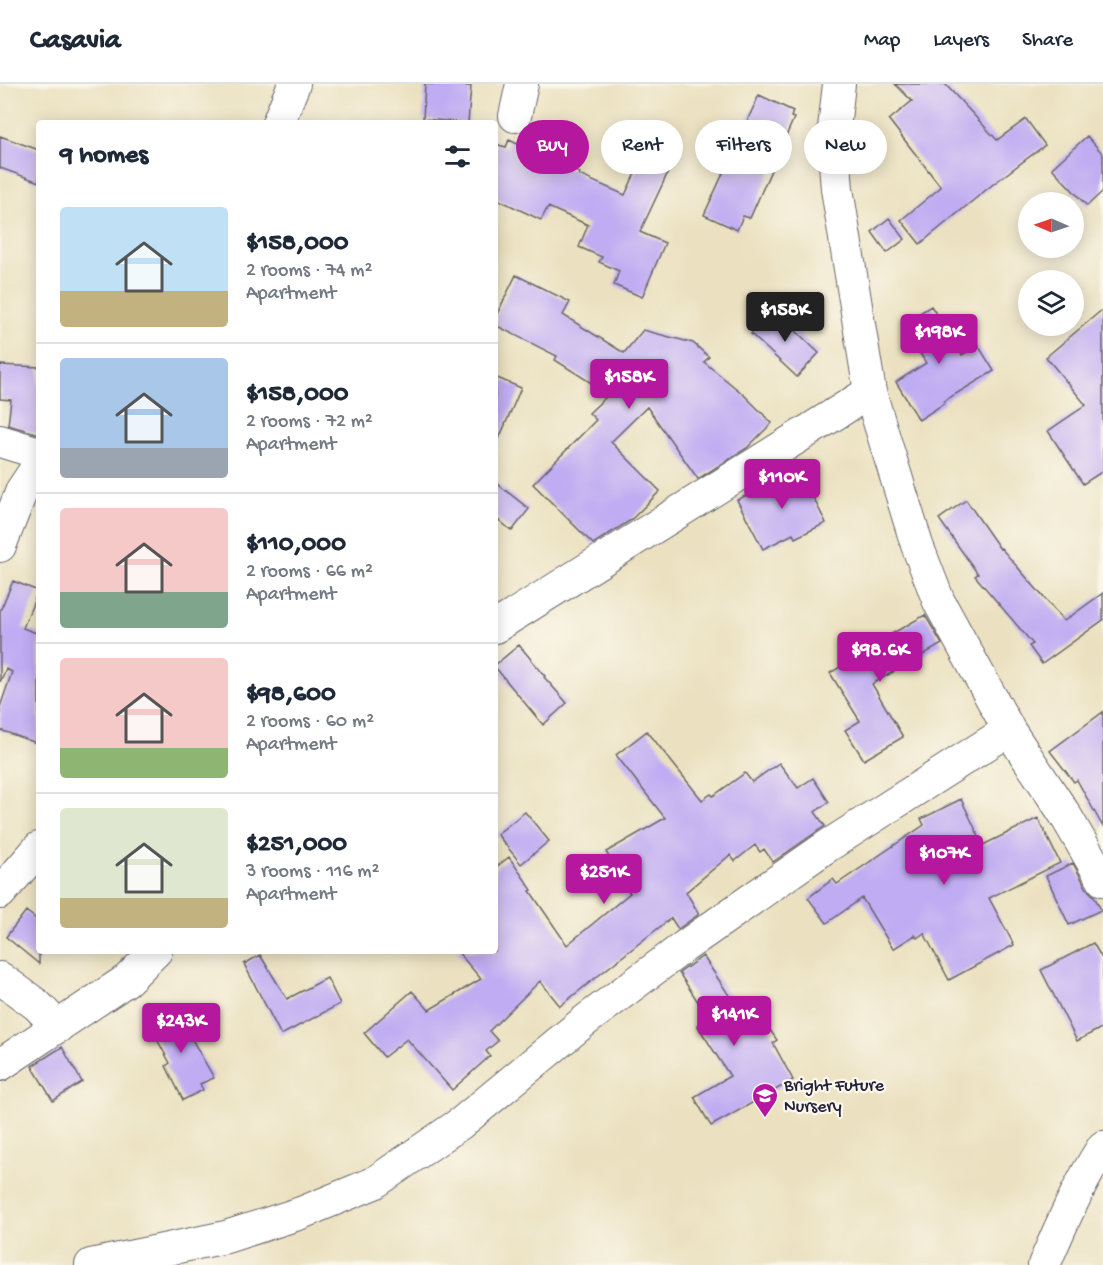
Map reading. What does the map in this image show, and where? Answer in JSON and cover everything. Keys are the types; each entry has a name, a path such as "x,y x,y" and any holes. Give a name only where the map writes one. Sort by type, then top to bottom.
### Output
{"street":[{"path":"279,120 294,84"},
{"path":"515,116 522,84"},
{"path":"839,84 833,137 837,189 870,392 917,545 939,602 1009,730 1064,813 1103,880"},
{"path":"498,625 870,392"},
{"path":"0,441 36,452"},
{"path":"0,546 22,490 36,469"},
{"path":"91,1265 226,1237 301,1213 374,1184 461,1123 586,1020 677,952 826,847 1009,730"},
{"path":"0,893 36,851"},
{"path":"0,1065 127,980 153,954"},
{"path":"0,978 37,1005 58,1027"},
{"path":"1044,1265 1057,1234 1103,1147"}],"building":[{"path":"425,84 471,86 468,120 423,119"},
{"path":"895,84 945,84 997,140 1026,119 1045,145 920,244 901,220 941,187 889,120 912,101"},
{"path":"759,95 793,111 791,117 794,118 792,123 792,120 748,120"},
{"path":"0,136 36,149 36,181 0,168"},
{"path":"1087,136 1103,154 1103,191 1087,206 1084,203 1084,192 1074,192 1052,168"},
{"path":"509,140 516,143 516,174 580,174 625,195 635,174 667,174 640,232 665,243 642,297 614,285 619,271 599,262 602,257 579,247 588,225 548,207 541,220 498,199 498,145 506,147"},
{"path":"723,174 769,174 750,218 743,216 737,230 704,215"},
{"path":"889,218 905,239 887,253 872,232"},
{"path":"516,275 570,302 563,315 624,353 643,330 693,343 709,357 704,362 743,394 772,423 747,448 698,479 647,407 611,442 660,491 631,520 593,544 533,484 596,420 589,413 609,394 555,360 557,356 498,326 498,312"},
{"path":"931,306 962,355 978,345 994,371 944,401 945,403 919,420 896,382 926,363 902,324"},
{"path":"773,309 819,353 797,377 751,334"},
{"path":"1103,309 1103,471 1083,484 1048,431 1086,405 1046,357 1071,336 1084,336 1084,325"},
{"path":"0,365 36,367 36,433 8,425 11,400 0,399"},
{"path":"498,378 521,388 498,441"},
{"path":"799,469 826,523 795,538 793,534 763,549 737,500"},
{"path":"498,484 529,509 512,531 498,519"},
{"path":"966,500 1000,549 1064,621 1103,593 1103,620 1042,664 1029,646 1033,644 975,576 978,574 939,519"},
{"path":"13,581 36,590 36,596 23,628 36,633 36,743 0,730 0,707 12,672 6,669 0,682 0,611"},
{"path":"925,615 942,644 872,684 903,737 864,760 845,730 860,721 830,673 847,663 845,660"},
{"path":"519,645 567,703 543,725 498,671 498,662"},
{"path":"1103,712 1103,827 1077,780 1074,782 1050,751"},
{"path":"647,731 702,800 711,794 713,796 745,773 752,782 779,763 798,788 813,778 829,802 815,812 825,826 773,862 764,849 760,852 755,845 735,861 730,855 686,892 699,914 678,929 671,918 560,1006 540,981 489,1031 498,1041 486,1051 490,1056 452,1090 407,1039 384,1057 364,1033 412,991 429,1010 481,979 460,954 498,954 498,866 509,857 567,945 630,893 606,852 665,818 616,755"},
{"path":"961,799 983,845 1038,818 1060,863 989,898 1014,945 949,980 924,933 917,938 915,935 893,949 862,898 827,923 808,898 833,879 837,884 924,825 921,819"},
{"path":"525,812 549,841 521,864 498,833"},
{"path":"1073,863 1101,910 1069,925 1046,876"},
{"path":"26,911 36,919 36,954 39,954 39,964 6,937"},
{"path":"1093,943 1103,960 1103,1027 1077,1041 1041,970"},
{"path":"260,955 287,999 327,978 340,1004 281,1035 244,964"},
{"path":"703,956 740,1012 752,1004 777,1040 773,1043 793,1080 711,1126 694,1097 730,1076 697,1025 708,1017 679,973"},
{"path":"174,1008 214,1078 200,1084 203,1090 183,1100 166,1066 170,1063 148,1023"},
{"path":"62,1047 82,1082 53,1101 32,1066"}],"place":[{"name":"Bright Future Nursery","path":"765,1119"}]}
